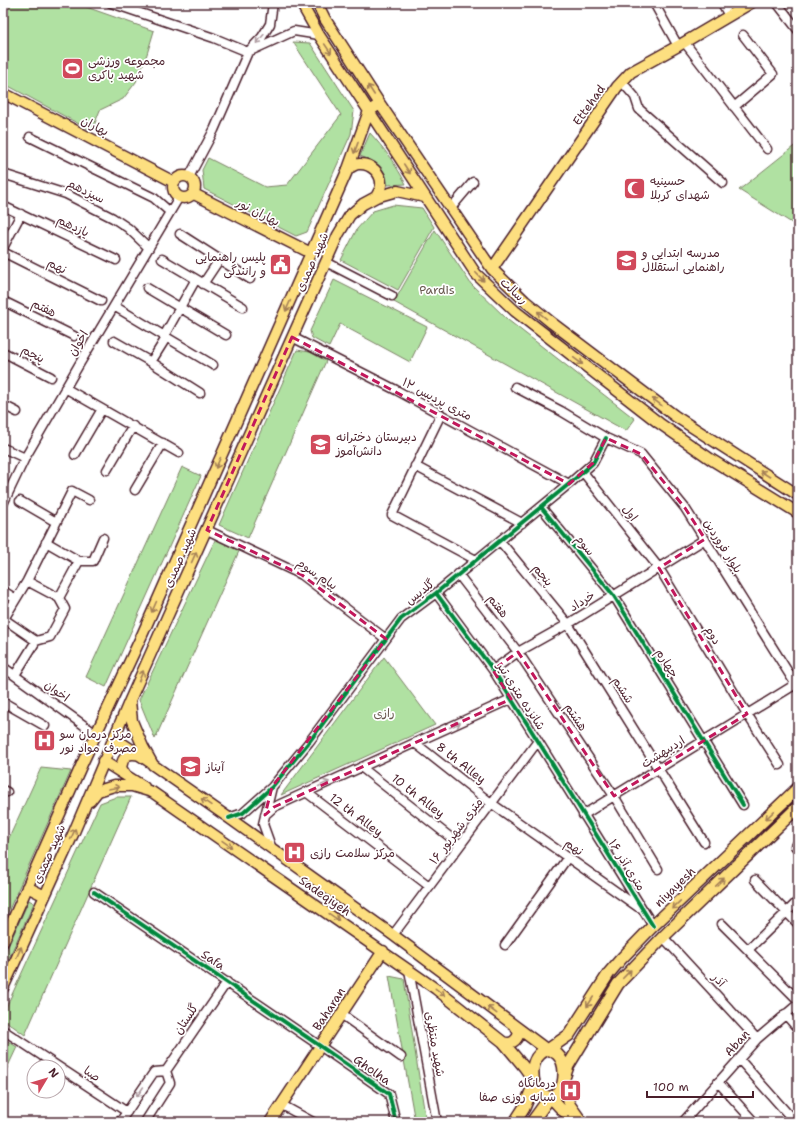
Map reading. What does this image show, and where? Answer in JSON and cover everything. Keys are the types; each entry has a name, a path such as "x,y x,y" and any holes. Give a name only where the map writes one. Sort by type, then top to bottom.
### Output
{"highway":[{"name":"niyayesh","path":"548,1049 570,1035 610,973 621,959 653,926 798,788"},
{"path":"532,1122 550,1097 558,1093 568,1066 618,984 663,937 798,807"},
{"path":"550,1097 540,1094 534,1083 533,1070 535,1059 541,1051 548,1049 557,1054 562,1061 563,1082"},
{"path":"515,1122 524,1108 534,1083"}],"main road":[{"name":"رسالت","path":"301,3 319,35 476,274 515,311 660,423 712,460 798,513"},
{"name":"رسالت","path":"316,3 380,104 492,269 525,301 552,323 675,416 798,495"},
{"name":"Ettehad","path":"492,269 622,82 631,72 751,3"},
{"name":"بهاران","path":"3,93 174,182"},
{"path":"369,111 380,104"},
{"name":"شهید صمدی","path":"3,942 82,764 143,633 348,169 369,111"},
{"path":"348,169 358,164 367,165 376,170 381,179 381,187 376,197"},
{"path":"179,177 189,177 194,183 194,194 189,198 179,198 174,192 174,182 179,177"},
{"name":"شهید صمدی","path":"3,988 84,809 103,761 338,235 350,215 363,204 376,197 397,191 425,197"},
{"name":"بهاران نور","path":"194,194 311,253"},
{"path":"237,419 241,429 244,430 253,426"},
{"path":"225,446 234,441 240,443 242,451"},
{"name":"Sadeqiyeh","path":"130,700 132,721 143,747 153,765 230,818 393,935 548,1049"},
{"path":"114,738 153,765"},
{"path":"125,774 121,768 122,761 126,756 132,753 140,755"},
{"path":"103,761 152,792"},
{"name":"Sadeqiyeh","path":"84,809 98,791 114,786 132,786 152,792 436,989 503,1042 524,1067 534,1083"},
{"path":"27,888 45,896"},
{"name":"Baharan","path":"270,1122 383,951"},
{"path":"503,1042 508,1044 514,1042 518,1038 519,1033 515,1026"},
{"path":"563,1082 570,1105 580,1122"},
{"path":"550,1097 563,1111 580,1122"}],"street":[{"path":"111,3 214,38 248,52 294,31 319,35"},
{"path":"189,177 214,130 248,52 262,37 270,24 273,3"},
{"path":"654,3 682,44 767,149"},
{"path":"722,3 729,16"},
{"path":"777,3 798,30"},
{"path":"734,107 773,74 743,35"},
{"path":"622,82 635,97 639,109 723,183"},
{"path":"30,137 154,198 170,212"},
{"name":"سیزدهم","path":"3,174 66,194 113,218 128,228 149,248"},
{"path":"451,208 473,182"},
{"name":"اخوان","path":"3,504 24,458 179,198"},
{"name":"یازدهم","path":"3,206 116,260"},
{"path":"3,248 21,214"},
{"path":"180,234 250,279"},
{"name":"نهم","path":"3,252 101,301"},
{"path":"162,259 243,307"},
{"path":"151,362 180,307 200,281 219,260"},
{"path":"326,262 392,296"},
{"path":"147,288 226,335"},
{"name":"هفتم","path":"3,301 74,336"},
{"path":"114,306 213,365"},
{"name":"۱۲ متری پردیس","path":"292,338 396,390 570,484"},
{"path":"114,341 200,393"},
{"name":"پنجم","path":"3,352 51,377"},
{"name":"بلوار فروردین","path":"515,387 561,411 606,438 641,454 685,508 797,686"},
{"path":"65,388 179,452"},
{"path":"3,405 17,412"},
{"path":"75,456 102,409"},
{"path":"441,414 392,515 476,560"},
{"path":"108,470 132,426"},
{"name":"گلدیس","path":"230,818 243,813 272,787 309,742 401,619 436,593 570,484 593,463 606,438"},
{"path":"135,490 163,443"},
{"path":"3,448 24,458"},
{"path":"415,466 522,523"},
{"name":"اول","path":"583,472 658,568"},
{"path":"36,641 4,619 27,581 72,491 89,500"},
{"path":"20,501 56,522"},
{"name":"سوم","path":"541,507 614,596"},
{"name":"پیام سوم","path":"206,530 302,575 386,639"},
{"path":"46,542 79,561 92,561 103,538"},
{"name":"خرداد","path":"493,670 518,652 568,624 705,539"},
{"name":"پنجم","path":"500,541 568,624"},
{"path":"59,598 79,561"},
{"name":"دوم","path":"658,568 747,714"},
{"name":"هفتم","path":"458,574 518,652"},
{"path":"15,675 36,641 50,637 66,610 59,598 27,581"},
{"path":"3,591 16,599"},
{"name":"شانزده متری تیر","path":"436,593 493,670 583,815"},
{"name":"چهارم","path":"614,596 704,741"},
{"name":"ششم","path":"568,624 658,769"},
{"name":"هشتم","path":"518,652 614,796"},
{"name":"اخوان","path":"3,667 96,734"},
{"name":"اردیبهشت","path":"583,815 747,714 797,686"},
{"path":"265,815 274,807 511,699"},
{"path":"3,702 45,726"},
{"path":"747,714 780,765"},
{"name":"۱۶ متری شهریور","path":"393,935 538,741"},
{"path":"704,741 743,805"},
{"name":"8 th Alley","path":"415,743 492,803"},
{"name":"10 th Alley","path":"361,767 460,845"},
{"path":"658,769 704,842"},
{"path":"272,787 263,824 272,849"},
{"name":"12 th Alley","path":"306,792 429,886"},
{"path":"614,796 658,869"},
{"name":"نهم","path":"492,803 643,910"},
{"name":"۱۶ متری آذر","path":"583,815 653,926"},
{"path":"505,945 568,857"},
{"path":"755,880 798,924"},
{"name":"Safa","path":"94,892 320,1046"},
{"path":"748,950 798,901"},
{"path":"722,924 798,1000"},
{"name":"آذر","path":"663,937 757,1039"},
{"name":"شهید منتظری","path":"409,970 437,1122"},
{"name":"گلستان","path":"166,1071 227,982"},
{"name":"Aban","path":"683,1122 757,1039 798,1004"},
{"path":"341,1014 401,1057"},
{"path":"785,1014 798,1029"},
{"name":"صبا","path":"3,1030 127,1112"},
{"name":"Gholha","path":"320,1046 389,1094 396,1122"},
{"path":"739,1059 795,1122"},
{"path":"120,1122 154,1072 166,1071 170,1083 145,1122"},
{"path":"718,1082 754,1122"},
{"path":"282,1105 313,1122"}],"highlighted area":[{"path":"292,337 569,484 593,463 606,438 641,454 685,508 705,539 659,568 747,714 614,796 518,652 493,670 511,699 274,807 265,815 272,787 386,639 302,575 207,530"}],"green space":[{"name":"مجموعه ورزشی شهید باکری","path":"3,3 75,3 154,31 136,82 123,99 100,110 92,131 3,83"},
{"path":"293,42 310,43 354,111 351,134 307,232 296,236 204,189 202,170 208,158 265,187 287,185 341,115"},
{"path":"370,133 390,157 406,184 386,185 385,174 382,169 376,163 360,156"},
{"path":"798,143 798,223 795,225 739,190"},
{"path":"393,205 422,208 434,227 398,290 341,260 357,229 373,211"},
{"name":"Pardis","path":"435,230 471,284 508,320 635,419 626,431 394,302"},
{"path":"334,280 427,327 410,362 340,324 329,347 312,338 310,331"},
{"path":"297,350 310,352 326,361 248,538 219,525"},
{"path":"182,467 201,476 106,687 86,677"},
{"path":"216,538 240,549 155,739 139,700"},
{"name":"رازی","path":"384,657 435,725 281,795"},
{"path":"41,768 71,771 3,923 3,851"},
{"path":"116,797 131,797 25,1035 3,1019 3,1014 100,803"},
{"path":"29,900 34,903 3,971 3,958"},
{"path":"389,976 404,979 426,1122 415,1122"},
{"path":"3,1038 17,1047 3,1077"}],"cycle path":[{"path":"229,818 243,813 272,787 309,742 401,619 436,593 593,463 606,438"},
{"path":"541,507 614,596 743,805"},
{"path":"436,593 493,670 653,926"},
{"path":"94,892 389,1094 396,1122"}],"place":[{"name":"مجموعه ورزشی شهید باکری","path":"72,68"},
{"name":"حسینیه شهدای کربلا","path":"634,188"},
{"name":"مدرسه ابتدایی و راهنمایی استقلال","path":"626,260"},
{"name":"پلیس راهنمایی و رانندگی","path":"281,264"},
{"name":"دبیرستان دخترانه دانش‌آموز","path":"321,444"},
{"name":"مرکز درمان سو مصرف مواد نور","path":"45,741"},
{"name":"آیناز","path":"190,767"},
{"name":"مرکز سلامت رازی","path":"295,853"},
{"name":"درمانگاه شبانه روزی صفا","path":"571,1090"}]}
